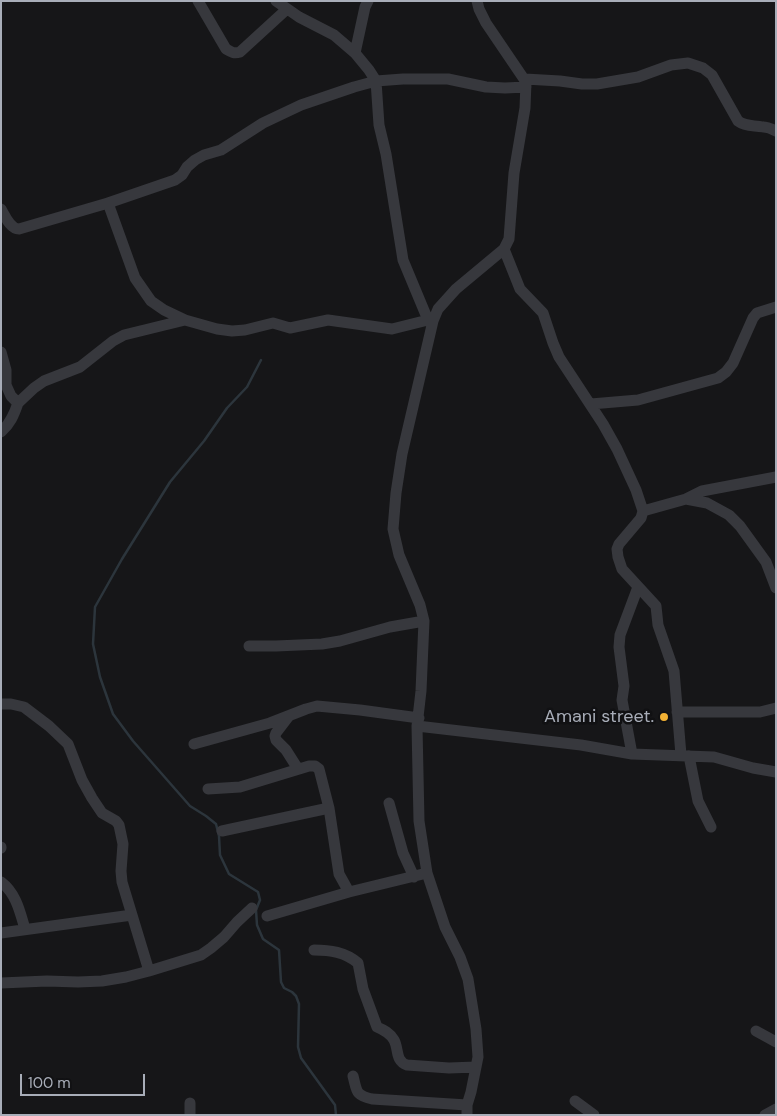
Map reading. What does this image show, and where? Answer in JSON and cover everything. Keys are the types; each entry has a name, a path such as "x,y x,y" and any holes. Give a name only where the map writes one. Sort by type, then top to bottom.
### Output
{"street":[{"path":"198,1 226,49 232,53 240,52 287,10"},
{"path":"276,1 287,10 334,35 355,53 376,81 379,125 386,154 403,260 430,321"},
{"path":"355,53 368,1"},
{"path":"353,1076 358,1093 372,1099 467,1110 478,1057 476,1029 468,979 445,926 427,873 418,821 418,722 424,621 420,604 399,555 393,529 402,454 430,321 456,289 504,249 509,239 514,173 525,108 526,83 486,23 477,1"},
{"path":"1,209 12,226 18,229 108,203 175,180 195,160 220,150 263,123 295,107 376,81 448,79 486,87 505,88 526,83 560,81 597,84 638,77 688,62 703,68 712,76 740,123 776,131"},
{"path":"108,203 135,278 151,301 164,310 185,320 232,331 245,330 273,323 290,328 328,320 392,329 430,321"},
{"path":"504,249 520,289 543,313 559,357 591,404 617,449 636,490 643,511 641,518 617,549 622,569 656,606 658,625 674,671 685,755 698,800 711,827"},
{"path":"591,404 638,400 718,378 733,363 757,313 776,307"},
{"path":"1,432 8,426 14,416 18,403 44,381 80,367 113,341 124,335 185,320"},
{"path":"1,352 6,370 6,385 18,403"},
{"path":"643,511 686,499 702,491 776,477"},
{"path":"686,499 707,503 729,515 740,526 766,562 776,588"},
{"path":"632,754 622,700 624,686 619,647 620,635 638,587"},
{"path":"250,646 322,644 390,627 424,621"},
{"path":"1,704 24,707 49,726 68,744 82,780 92,798 102,813 116,821 119,825 122,844 122,882 149,971"},
{"path":"194,744 251,728 306,709 327,706 418,722 632,754 714,757 753,768 776,772"},
{"path":"678,712 760,712 776,708"},
{"path":"290,715 275,736 298,769"},
{"path":"208,789 240,787 298,769 315,766 319,769 329,808 339,874 349,892"},
{"path":"389,803 403,854 414,877"},
{"path":"222,831 329,808"},
{"path":"267,916 349,892 427,873"},
{"path":"1,882 10,888 18,904 26,929"},
{"path":"1,983 102,981 149,971 201,955 224,937 252,908"},
{"path":"1,932 132,915"},
{"path":"314,950 335,951 358,963 363,989 377,1028 386,1031 394,1040 399,1058 403,1063 407,1065 449,1068 476,1067"},
{"path":"756,1031 776,1042"},
{"path":"575,1101 594,1115"},
{"path":"190,1103 190,1115"},
{"path":"765,1115 776,1109"}],"waterway":[{"path":"261,360 247,387 227,408 204,441 170,482 122,559 95,607 93,644 100,677 113,714 133,741 190,806 216,824 220,855 229,874 258,892 260,900 256,910 257,925 263,939 279,950 281,982 284,988 296,996 299,1004 298,1047 301,1058 335,1105 336,1115"}],"place":[{"name":"Amani street.","path":"664,717"}]}
